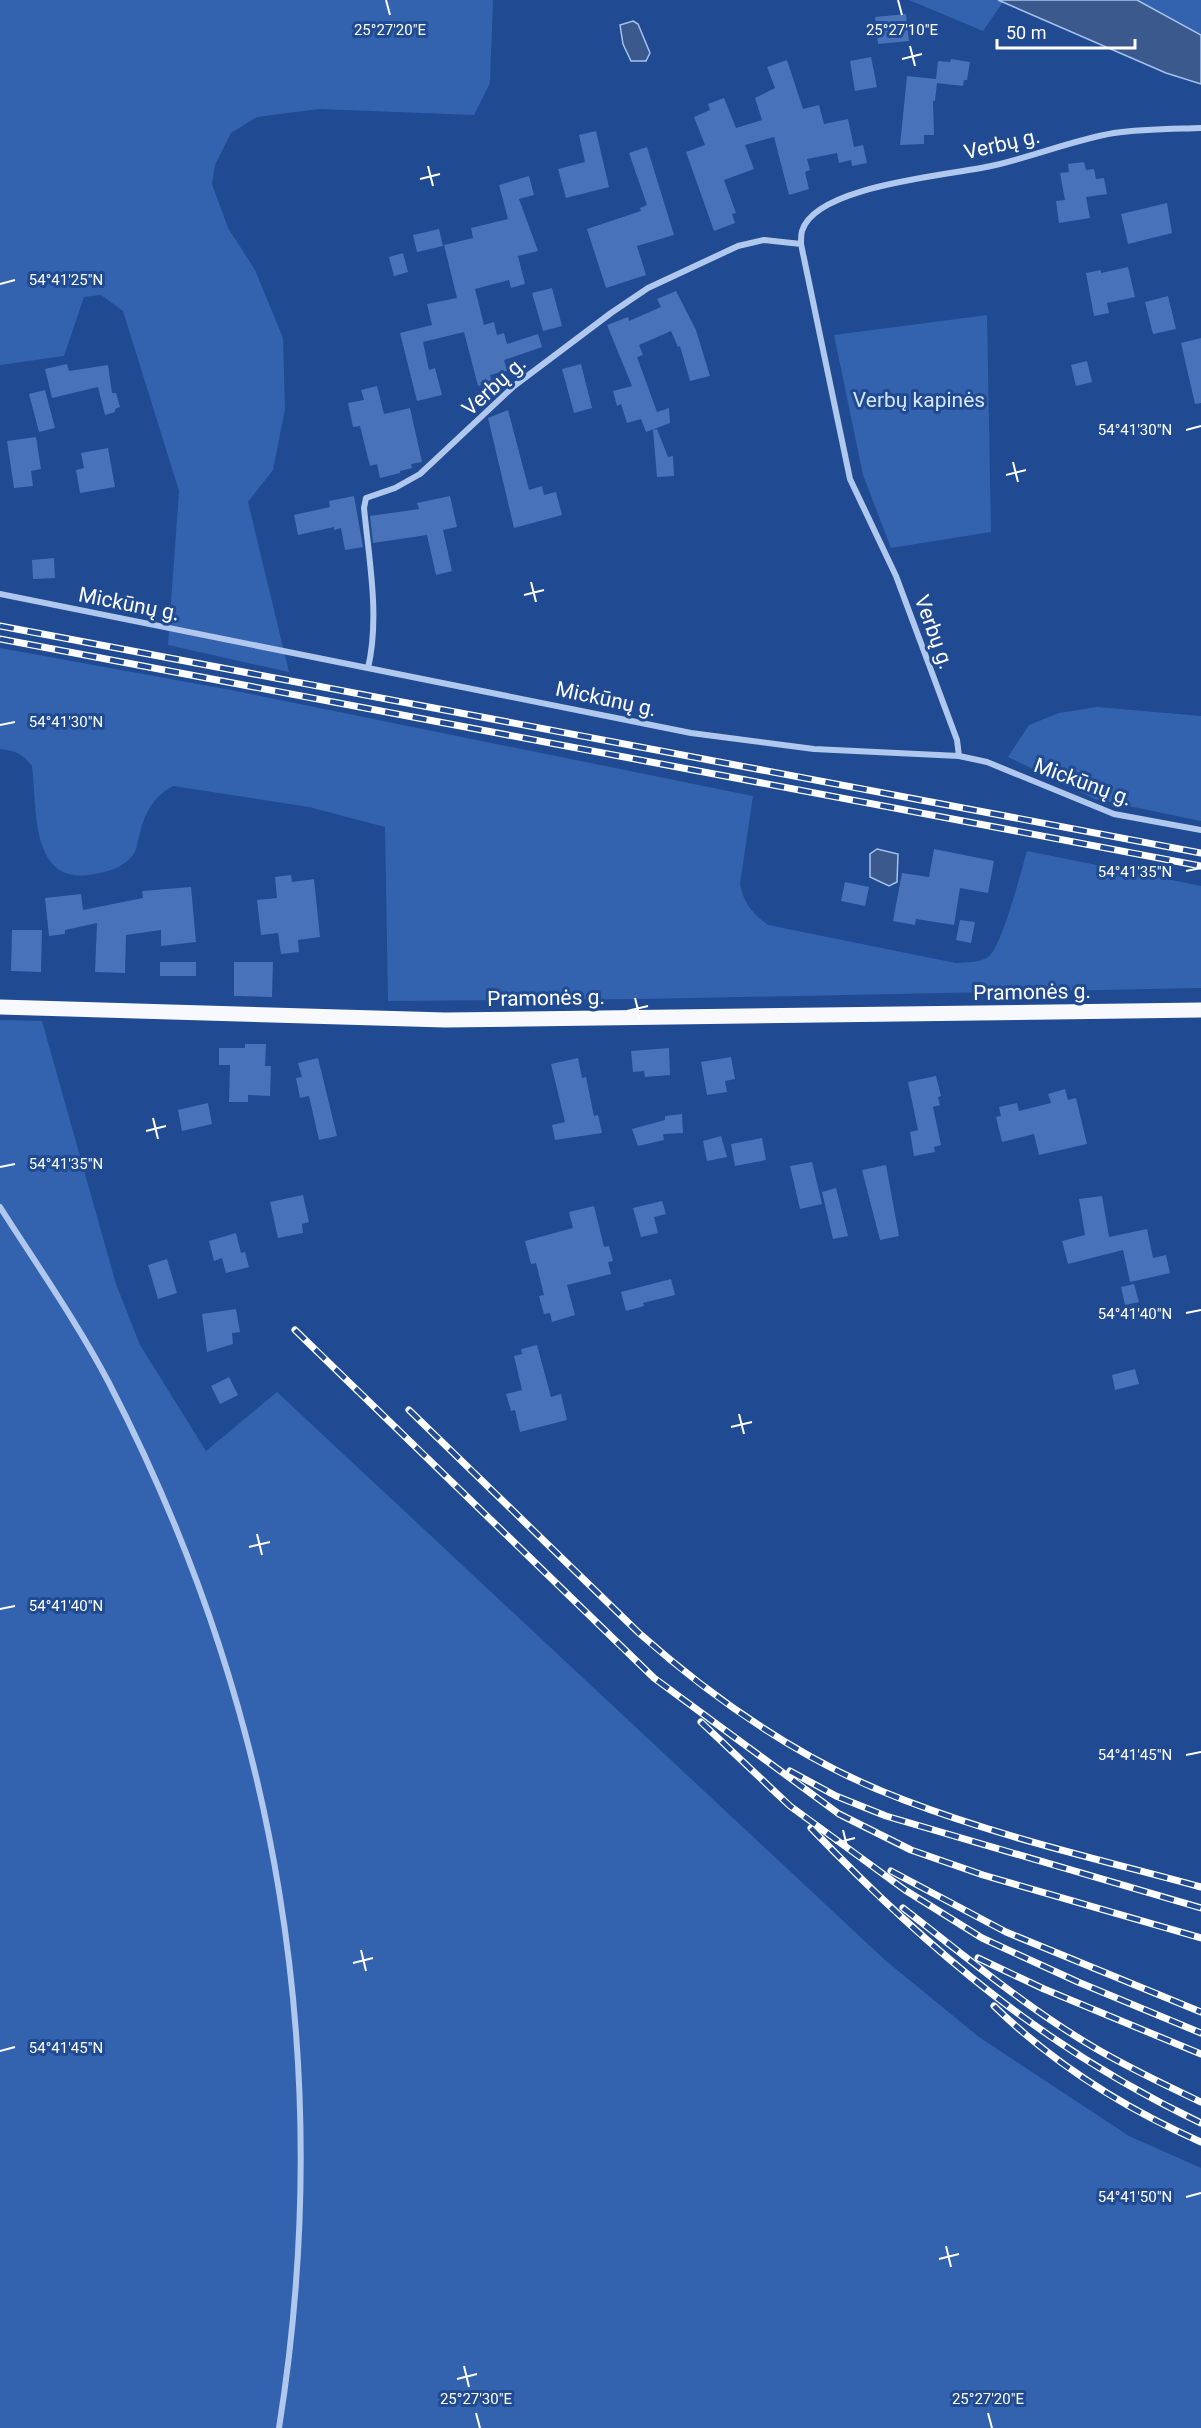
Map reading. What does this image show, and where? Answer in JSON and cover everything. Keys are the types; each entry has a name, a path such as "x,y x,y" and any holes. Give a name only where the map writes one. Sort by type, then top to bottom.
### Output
{"main road":[{"name":"Pramonės g.","path":"0,1007 446,1020 1201,1010"}],"street":[{"name":"Verbų g.","path":"959,756 957,740 896,576 850,479 801,244 802,229 810,218 856,192 898,181 988,167 1114,134 1201,128"},
{"name":"Verbų g.","path":"368,668 372,586 364,508 366,498 420,474 514,386 648,288 738,246 764,240 801,244"},
{"name":"Mickūnų g.","path":"0,594 754,744 836,751 959,756 987,762 1114,814 1201,830"},
{"path":"0,1207 108,1382 171,1514 229,1669 274,1858 292,1977 302,2108 302,2199 297,2291 279,2428"}],"green space":[{"path":"0,0 493,0 490,83 474,115 319,109 257,117 231,133 215,165 212,184 228,228 255,270 283,338 285,409 273,470 248,502 289,672 168,645 179,491 123,311 101,295 84,297 64,356 0,365"},
{"path":"909,0 998,0 1003,2 983,31"},
{"path":"1137,0 1201,0 1201,35 1139,1"},
{"name":"Verbų kapinės","path":"987,315 991,532 891,548 863,475 834,335"},
{"path":"0,648 231,690 753,796 740,884 746,903 762,921 768,925 956,963 981,960 993,951 1005,925 1027,851 1201,886 1201,988 642,999 388,1001 385,827 309,807 173,786 150,807 143,821 135,851 129,860 119,867 102,873 70,874 56,867 46,855 40,839 32,766 19,754 0,749"},
{"path":"1097,707 1201,716 1201,821 1095,799 1008,757 1029,725 1059,713"},
{"path":"0,1020 42,1021 116,1284 140,1345 206,1451 277,1392 885,1960 979,2037 1129,2136 1201,2168 1201,2428 0,2428"}],"shaded area":[{"path":"998,0 1137,0 1201,35 1201,84 1166,73"},
{"path":"633,21 638,24 650,53 646,61 631,61 623,44 620,25"},
{"path":"877,849 898,854 897,882 889,886 870,877 870,854"}],"building":[{"path":"906,14 909,41 878,44 875,17"},
{"path":"871,57 877,87 855,91 850,61"},
{"path":"951,59 970,62 967,80 964,80 963,86 937,83 935,101 933,101 934,135 924,135 924,144 900,145 907,76 936,79 938,61 950,62"},
{"path":"787,60 803,109 819,105 824,124 848,119 854,147 863,145 867,163 852,166 851,160 839,163 837,153 807,159 810,170 805,172 809,189 789,195 774,137 745,145 754,169 724,180 736,213 732,214 735,223 714,231 686,152 705,145 694,117 710,110 708,104 724,98 736,128 762,120 755,98 775,88 767,67"},
{"path":"596,131 609,187 566,198 558,169 585,162 579,135"},
{"path":"647,147 674,235 637,246 646,275 606,288 587,229 641,211 640,208 647,205 629,153"},
{"path":"1084,162 1086,170 1094,169 1096,179 1104,178 1107,194 1086,197 1090,218 1059,223 1056,201 1065,200 1060,173 1069,172 1068,164"},
{"path":"529,176 534,195 519,199 538,251 518,256 525,284 511,288 509,280 475,289 484,325 494,322 497,335 504,333 507,344 538,334 542,347 504,360 507,371 490,375 492,382 478,386 464,332 423,342 429,370 435,368 442,395 417,401 400,333 432,325 427,304 457,298 444,245 473,238 471,228 508,219 499,185"},
{"path":"1167,203 1172,233 1128,244 1121,214"},
{"path":"439,229 443,246 417,252 413,235"},
{"path":"403,253 408,272 394,276 389,257"},
{"path":"1128,267 1135,297 1107,303 1109,313 1094,316 1086,273 1101,270 1101,273"},
{"path":"552,288 562,326 543,331 532,293"},
{"path":"676,291 696,330 710,376 690,381 680,346 678,347 671,331 639,345 643,355 637,357 657,412 669,408 670,423 646,432 641,419 627,423 621,404 617,406 613,391 632,386 607,325 628,317 629,321 661,307 657,299"},
{"path":"1168,296 1176,329 1153,334 1145,302"},
{"path":"1201,338 1201,403 1195,404 1181,343"},
{"path":"1087,361 1092,382 1076,386 1071,365"},
{"path":"67,364 69,371 108,365 112,393 116,393 120,407 115,409 115,412 105,415 98,387 52,398 45,369"},
{"path":"581,364 592,408 574,413 562,369"},
{"path":"377,386 384,414 410,408 422,462 411,464 412,468 400,471 400,473 380,478 377,464 370,466 360,426 353,427 348,403 364,400 361,390"},
{"path":"45,390 55,428 39,432 29,394"},
{"path":"508,410 529,490 542,486 544,495 556,492 562,515 514,528 488,418"},
{"path":"657,429 668,457 673,456 674,476 657,477 653,430"},
{"path":"36,437 41,469 31,471 33,486 14,488 7,441"},
{"path":"108,448 115,487 80,493 76,470 84,468 81,453"},
{"path":"354,496 363,547 345,550 341,528 334,530 334,527 298,535 294,515 330,507 329,501"},
{"path":"450,496 457,527 443,530 452,571 436,575 427,535 373,543 370,516 419,509 417,503"},
{"path":"54,558 55,578 33,579 32,560"},
{"path":"934,849 994,861 988,893 960,888 954,925 916,919 915,925 893,921 902,873 929,877"},
{"path":"291,875 292,882 314,879 320,937 298,940 299,952 281,954 278,933 261,935 257,900 277,898 275,877"},
{"path":"845,882 869,887 865,906 841,901"},
{"path":"191,887 196,942 161,946 161,930 126,935 125,973 95,972 97,923 65,930 65,934 49,936 45,898 81,894 83,910 143,898 142,891"},
{"path":"960,920 975,922 971,943 956,940"},
{"path":"12,930 42,930 41,972 11,971"},
{"path":"160,962 196,962 196,976 160,976"},
{"path":"234,962 273,962 272,997 234,996"},
{"path":"245,1044 266,1044 265,1066 271,1066 270,1096 248,1095 248,1102 229,1102 230,1065 219,1065 219,1048 245,1048"},
{"path":"669,1048 670,1075 645,1077 644,1071 633,1072 631,1051"},
{"path":"731,1057 735,1079 725,1081 727,1092 707,1095 701,1062"},
{"path":"318,1058 337,1136 319,1140 309,1096 300,1098 296,1078 302,1077 298,1063"},
{"path":"578,1058 582,1078 586,1077 594,1116 598,1115 602,1133 555,1140 552,1125 565,1122 551,1064"},
{"path":"936,1076 941,1096 938,1097 940,1105 933,1107 941,1145 934,1147 935,1152 914,1156 910,1132 918,1130 908,1082"},
{"path":"1065,1089 1068,1100 1076,1098 1087,1144 1039,1155 1034,1134 1002,1142 996,1117 1001,1116 999,1107 1017,1103 1019,1111 1051,1103 1048,1094"},
{"path":"208,1103 212,1124 182,1131 178,1110"},
{"path":"682,1114 683,1133 663,1134 664,1140 638,1146 632,1129 665,1120 665,1116"},
{"path":"721,1136 727,1157 707,1161 703,1141"},
{"path":"762,1138 766,1160 735,1166 731,1144"},
{"path":"812,1162 822,1204 800,1209 790,1166"},
{"path":"886,1165 899,1236 880,1240 862,1170"},
{"path":"836,1188 848,1236 833,1239 822,1192"},
{"path":"303,1195 309,1222 302,1224 303,1233 278,1238 270,1202"},
{"path":"1102,1196 1109,1237 1147,1229 1153,1258 1166,1255 1170,1273 1130,1282 1123,1250 1068,1264 1062,1241 1085,1235 1079,1199"},
{"path":"662,1201 666,1214 654,1217 658,1233 641,1237 633,1208"},
{"path":"594,1206 604,1247 609,1246 613,1261 608,1262 611,1274 567,1285 575,1315 552,1322 550,1313 544,1314 539,1296 544,1295 536,1263 531,1264 525,1241 573,1228 569,1212"},
{"path":"236,1233 241,1253 245,1252 249,1267 226,1273 222,1258 214,1261 209,1241"},
{"path":"167,1259 177,1293 158,1299 148,1265"},
{"path":"671,1279 675,1295 643,1303 644,1306 626,1311 621,1292"},
{"path":"1134,1284 1139,1302 1125,1305 1121,1287"},
{"path":"236,1309 240,1332 232,1333 233,1344 207,1352 202,1314"},
{"path":"537,1345 551,1397 561,1394 567,1420 520,1432 515,1410 511,1411 506,1394 522,1390 514,1356 522,1354 521,1349"},
{"path":"1135,1369 1139,1384 1115,1390 1112,1375"},
{"path":"229,1377 238,1395 220,1404 211,1386"}],"railway":[{"path":"0,626 1201,853"},
{"path":"0,639 1201,866"},
{"path":"295,1330 654,1678 839,1814 911,1850 983,1875 1201,1938"},
{"path":"409,1410 639,1633 699,1683 764,1729 797,1749 867,1785 940,1813 1051,1847 1201,1887"},
{"path":"701,1722 790,1806 905,1890 982,1938 1078,1982 1201,2033"},
{"path":"790,1771 836,1796 886,1816 1201,1908"},
{"path":"811,1828 900,1916 992,1994 1091,2063 1201,2123"},
{"path":"891,1871 1006,1932 1201,2012"},
{"path":"903,1908 1045,2016 1095,2048 1201,2102"},
{"path":"978,1958 1044,1989 1201,2054"},
{"path":"994,2006 1066,2066 1118,2100 1201,2142"}]}
